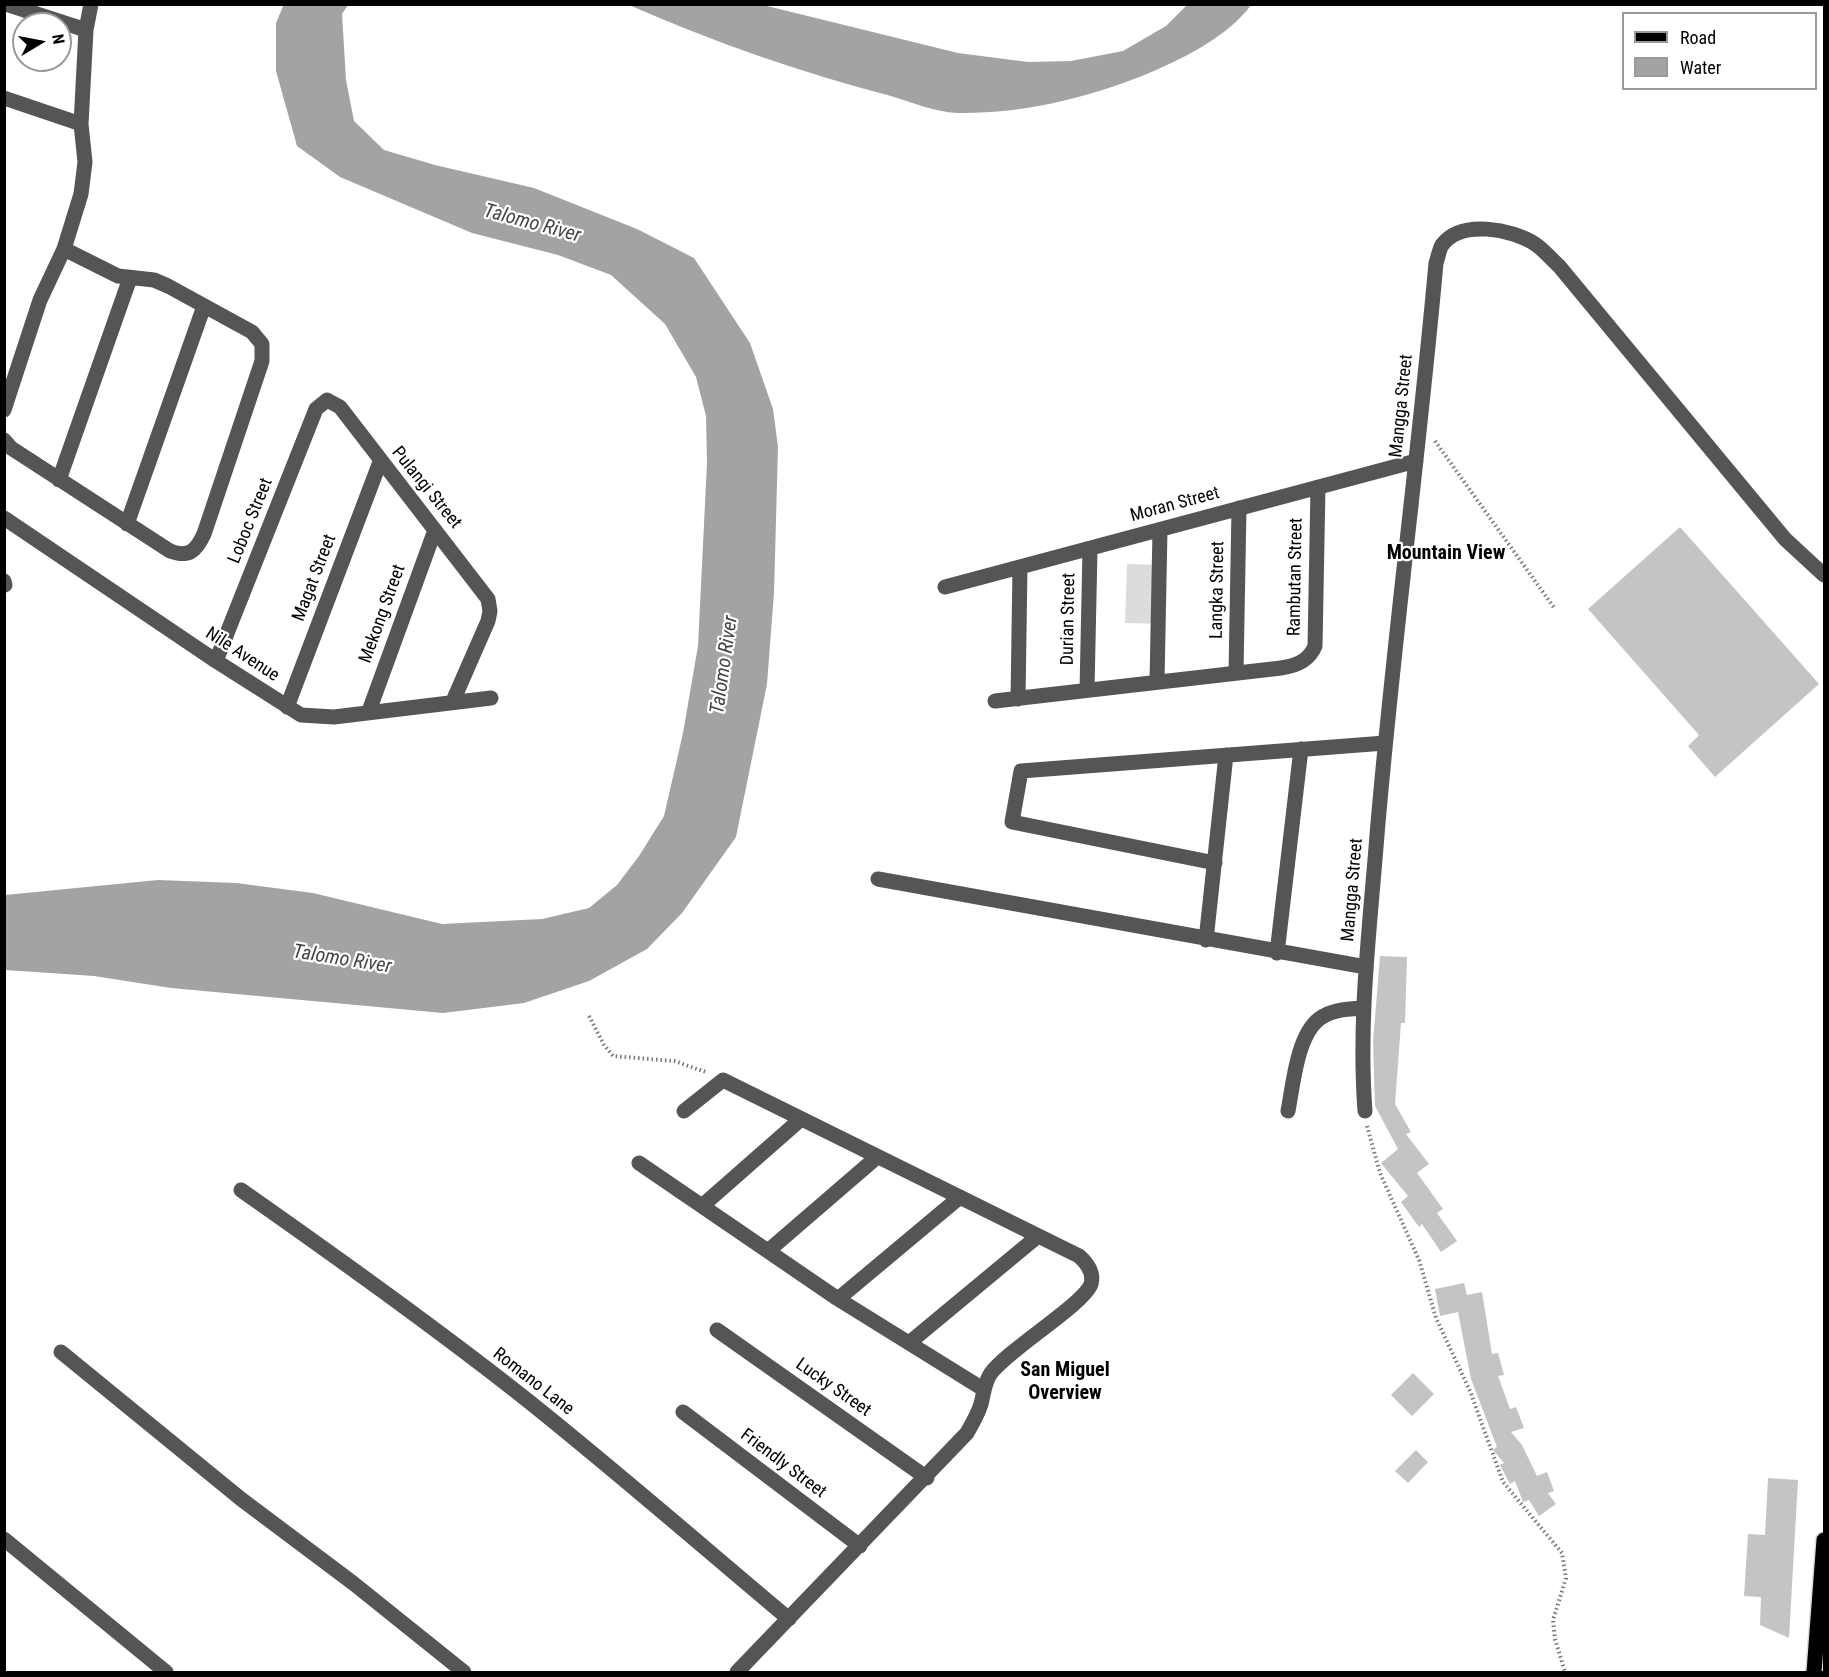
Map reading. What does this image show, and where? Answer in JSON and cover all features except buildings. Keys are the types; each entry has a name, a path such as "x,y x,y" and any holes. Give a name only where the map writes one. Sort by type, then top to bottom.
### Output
{"main road":[{"path":"1814,1672 1824,1540"}],"street":[{"path":"6,4 86,30"},
{"path":"4,410 40,300 76,217 84,173 85,143 81,124 86,30 92,4"},
{"path":"4,98 81,124"},
{"name":"Mangga Street","path":"1365,1110 1366,967 1385,743 1436,263 1442,245 1454,236 1470,230 1506,231 1536,244 1558,266 1785,539 1824,575"},
{"path":"4,440 59,480 178,555 187,555 194,551 204,534 263,352 262,344 252,332 161,283 130,278 104,270 64,249"},
{"path":"59,480 130,278"},
{"path":"127,524 204,306"},
{"name":"Pulangi Street","path":"327,400 339,407 380,462 484,591 490,605 488,621 453,701"},
{"name":"Loboc Street","path":"216,661 316,409 327,400"},
{"name":"Moran Street","path":"945,587 1416,461"},
{"name":"Magat Street","path":"287,707 380,462"},
{"name":"Rambutan Street","path":"1236,673 1289,667 1303,662 1315,646 1317,488"},
{"name":"Langka Street","path":"1236,673 1239,508"},
{"name":"Nile Avenue","path":"4,518 216,661 301,715 317,717 491,698"},
{"name":"Mekong Street","path":"369,711 435,530"},
{"path":"1157,682 1160,530"},
{"name":"Durian Street","path":"1087,690 1090,549"},
{"path":"1018,699 1020,567"},
{"path":"995,701 1236,673"},
{"path":"1215,863 1012,822 1021,771 1385,743"},
{"path":"1277,953 1301,749"},
{"path":"1206,940 1226,755"},
{"path":"878,879 1277,953 1366,967"},
{"path":"1288,1111 1299,1054 1308,1033 1318,1019 1331,1012 1364,1008"},
{"path":"684,1111 723,1080 1038,1236 1087,1263 1092,1282 1082,1297 998,1365 989,1375 983,1389 981,1405 967,1434 927,1478 737,1672"},
{"path":"702,1206 801,1119"},
{"path":"768,1251 878,1157"},
{"path":"639,1164 838,1299 983,1389"},
{"name":"Romano Lane","path":"242,1190 345,1263 525,1399 619,1474 789,1619"},
{"path":"838,1299 960,1197"},
{"path":"909,1343 1038,1236"},
{"name":"Lucky Street","path":"717,1330 927,1478"},
{"path":"61,1352 232,1492 353,1582 464,1672"},
{"name":"Friendly Street","path":"683,1412 860,1546"},
{"path":"4,1539 166,1672"}],"path":[{"path":"1430,434 1556,609"},
{"path":"589,1016 604,1045 613,1056 674,1061 723,1080"},
{"path":"1365,1110 1374,1158 1419,1260 1436,1318 1470,1391 1503,1482 1562,1553 1566,1578 1553,1620 1555,1639 1565,1672"}],"shaded area":[{"path":"1127,564 1166,565 1165,624 1125,623"}],"water":[{"name":"Talomo River","path":"284,4 348,5 342,14 346,80 354,121 384,150 435,165 534,188 637,229 694,258 750,343 773,409 778,447 774,593 767,684 736,837 682,913 647,949 589,981 524,1003 443,1013 171,988 94,976 5,970 5,895 158,880 236,883 313,893 442,924 542,919 589,908 617,885 639,856 664,816 683,733 698,646 707,463 706,416 696,377 665,324 611,275 558,255 472,233 340,177 297,146 276,71 276,23"},
{"path":"629,5 763,5 958,53 1028,62 1071,61 1123,51 1166,26 1187,5 1251,5 1241,17 1202,47 1156,70 1120,84 1051,104 1004,111 957,113 932,109 791,67 725,44"}],"district":[{"name":"Mountain View","path":"1446,554"},
{"name":"San Miguel Overview","path":"1065,1382"}]}
